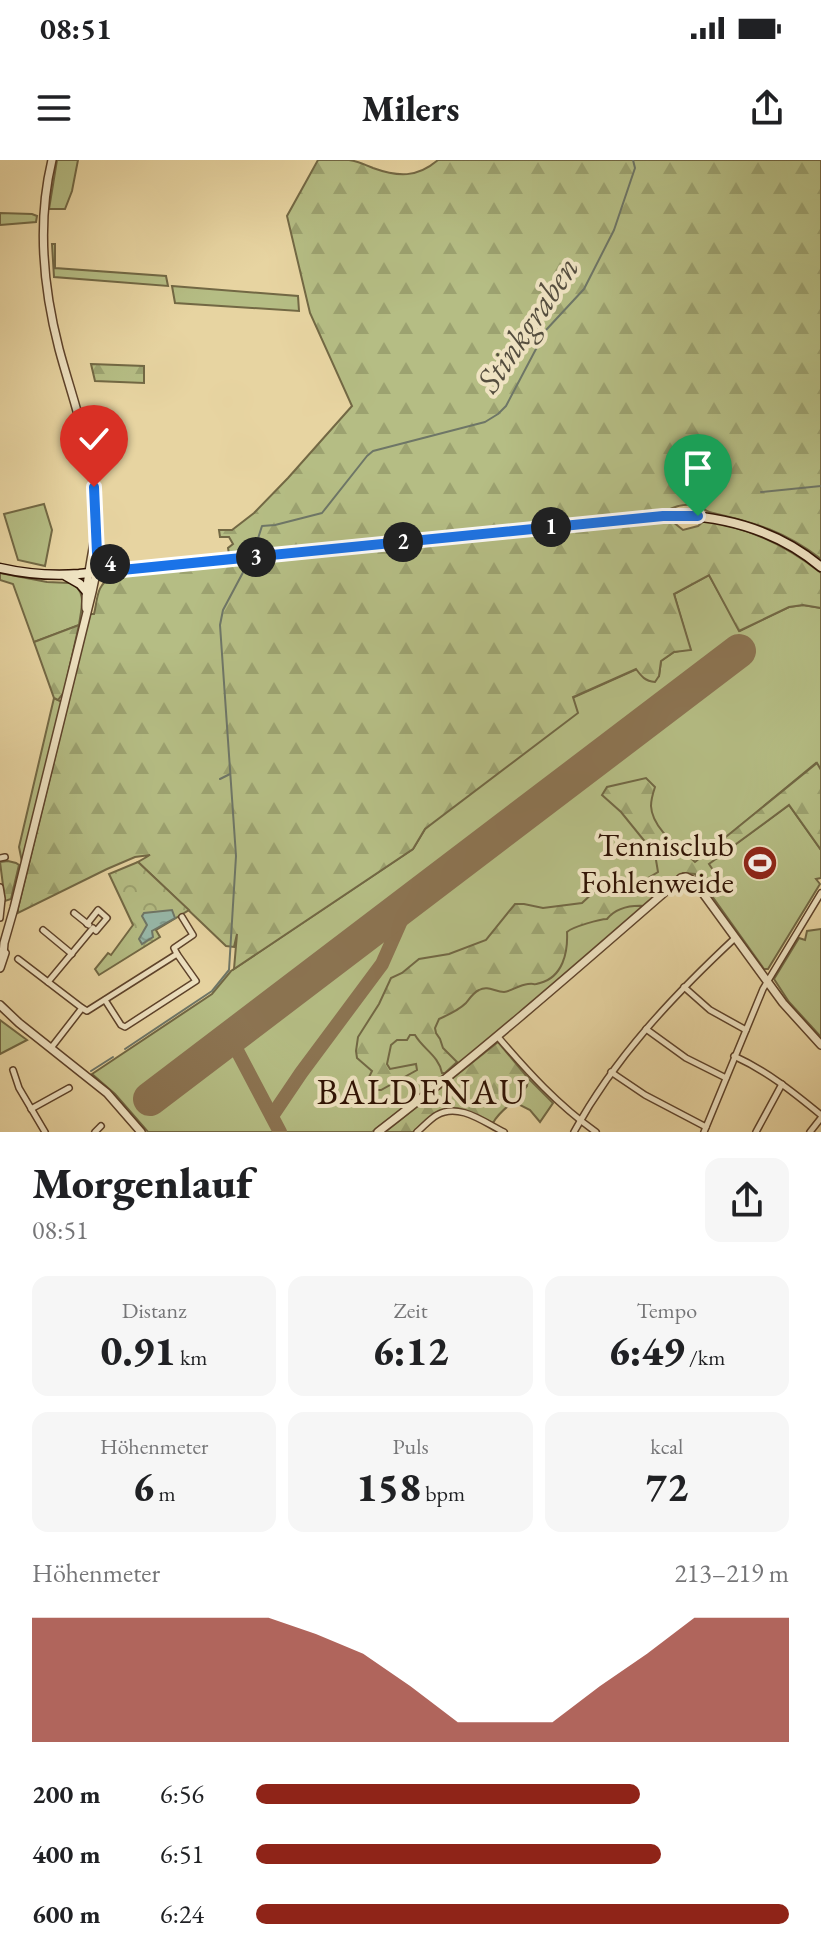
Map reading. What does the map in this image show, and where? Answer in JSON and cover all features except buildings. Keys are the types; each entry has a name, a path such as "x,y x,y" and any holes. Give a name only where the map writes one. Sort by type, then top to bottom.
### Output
{"main road":[{"path":"0,568 24,573 92,573 680,515 747,526 789,544 821,567"},
{"path":"97,553 122,570"},
{"path":"65,575 86,591"}],"street":[{"path":"52,160 44,212 44,262 58,345 92,471 95,499 95,537 86,608"},
{"path":"0,968 8,945 14,908 86,608 97,553 95,537"},
{"path":"378,1132 498,1037 681,878 689,877 694,881 766,982 821,1045"},
{"path":"0,887 0,918"},
{"path":"611,1072 705,1130 766,982 821,893"},
{"path":"48,982 90,926 74,913"},
{"path":"105,1000 125,1027 196,981 174,948 193,935 182,917"},
{"path":"43,930 72,954"},
{"path":"574,1132 611,1072 646,1029 735,938"},
{"path":"18,959 87,1011 177,954"},
{"path":"684,987 710,1010 746,1030"},
{"path":"0,1005 107,1093 141,1132"},
{"path":"51,1048 82,1008"},
{"path":"0,1013 19,1023"},
{"path":"646,1029 686,1058 726,1078"},
{"path":"498,1037 534,1079 596,1132"},
{"path":"734,1056 782,1083 821,1117 810,1132"},
{"path":"13,1070 19,1088 45,1132"},
{"path":"756,1132 782,1083"},
{"path":"31,1109 69,1088"},
{"path":"417,1132 436,1115 451,1111 464,1112 504,1132"},
{"path":"95,1132 101,1126"}],"green space":[{"path":"57,160 78,160 65,209 49,209"},
{"path":"318,160 352,161 382,171 407,174 422,170 438,160 821,160 821,559 795,541 769,529 688,505 666,511 229,554 228,548 233,544 229,537 220,537 219,530 232,530 254,513 352,406 310,313 287,216"},
{"path":"0,213 37,216 36,222 0,225"},
{"path":"52,244 55,244 55,268 166,276 168,286 54,277"},
{"path":"172,286 298,296 299,311 175,303"},
{"path":"91,364 144,366 144,383 95,381"},
{"path":"44,504 52,530 45,566 18,560 4,514"},
{"path":"704,521 720,524 781,546 821,573 821,608 803,605 789,607 739,631 709,575 674,594 691,650 674,652 661,661 655,682 644,678 636,669 573,697 578,713 425,829 413,849 234,969 237,934 234,947 226,946 138,862 150,855 135,857 107,869 18,913 90,614 94,614 100,588 107,580 112,577 673,522 683,530"},
{"path":"0,573 76,586 82,601 79,625 34,642 13,584 0,580"},
{"path":"709,575 740,631 789,607 803,605 821,608 821,770 816,763 695,863 633,906 645,906 459,1065 372,1132 148,1132 115,1094 92,1074 212,994 231,971 413,849 425,829 572,698 637,669 659,676 661,661 674,652 690,649 674,594"},
{"path":"79,625 64,692 58,700 54,698 34,642"},
{"path":"54,698 62,702 22,862 19,847"},
{"path":"817,763 821,770 821,850 789,805 709,864 719,879 717,881 707,878 702,882 695,874 683,873 645,906 624,908 607,919 567,932 562,963 548,980 504,992 482,989 460,1008 439,1019 436,1033 443,1048 457,1062 445,1073 415,1035 410,1035 407,1040 397,1040 391,1045 387,1064 390,1069 416,1064 417,1070 381,1090 371,1083 369,1077 372,1071 357,1058 358,1037 391,978 419,959 449,954 486,940 515,904 543,908 582,903 595,891 643,881 658,872 655,854 621,812 602,795 607,787 646,778 655,787 651,806 656,822 695,862"},
{"name":"Tennisclub Fohlenweide","path":"789,805 821,850 821,878 816,879 820,884 768,969 764,969 702,882 706,878 718,880 708,864"},
{"path":"0,862 19,865 11,899 5,901"},
{"path":"138,862 189,910 156,930 160,937 99,975 95,969 108,953 111,955 133,925 109,874"},
{"path":"821,929 821,1037 789,1002 774,979 799,938 805,940 807,931"},
{"path":"0,1020 27,1040 0,1054"},
{"path":"498,1042 528,1078 523,1092 493,1123 451,1108 435,1114 414,1132 385,1132"},
{"path":"528,1078 553,1103 540,1122 530,1110 514,1102 527,1086"}],"water":[{"path":"172,910 175,918 152,931 153,937 142,944 139,939 147,925 142,916 144,913"}],"waterway":[{"name":"Stinkgraben","path":"253,554 262,526 322,513 373,451 485,422 506,406 546,330 584,289 614,230 635,168 633,160"},
{"path":"761,492 821,486"},
{"name":"Stinkgraben","path":"125,1049 212,991 229,970 236,856 220,625 223,610 248,563"},
{"path":"220,779 230,774"},
{"name":"Stinkgraben","path":"91,1071 113,1057"}],"taxiway":[{"path":"272,1116 382,964 409,903"},
{"path":"231,1039 280,1132"}],"runway":[{"path":"150,1099 739,651"}],"place":[{"name":"Tennisclub Fohlenweide","path":"760,863"}],"district":[{"name":"BALDENAU","path":"422,1091"}],"route":[{"path":"94,487 97,553 122,570 663,516 698,516"}]}
